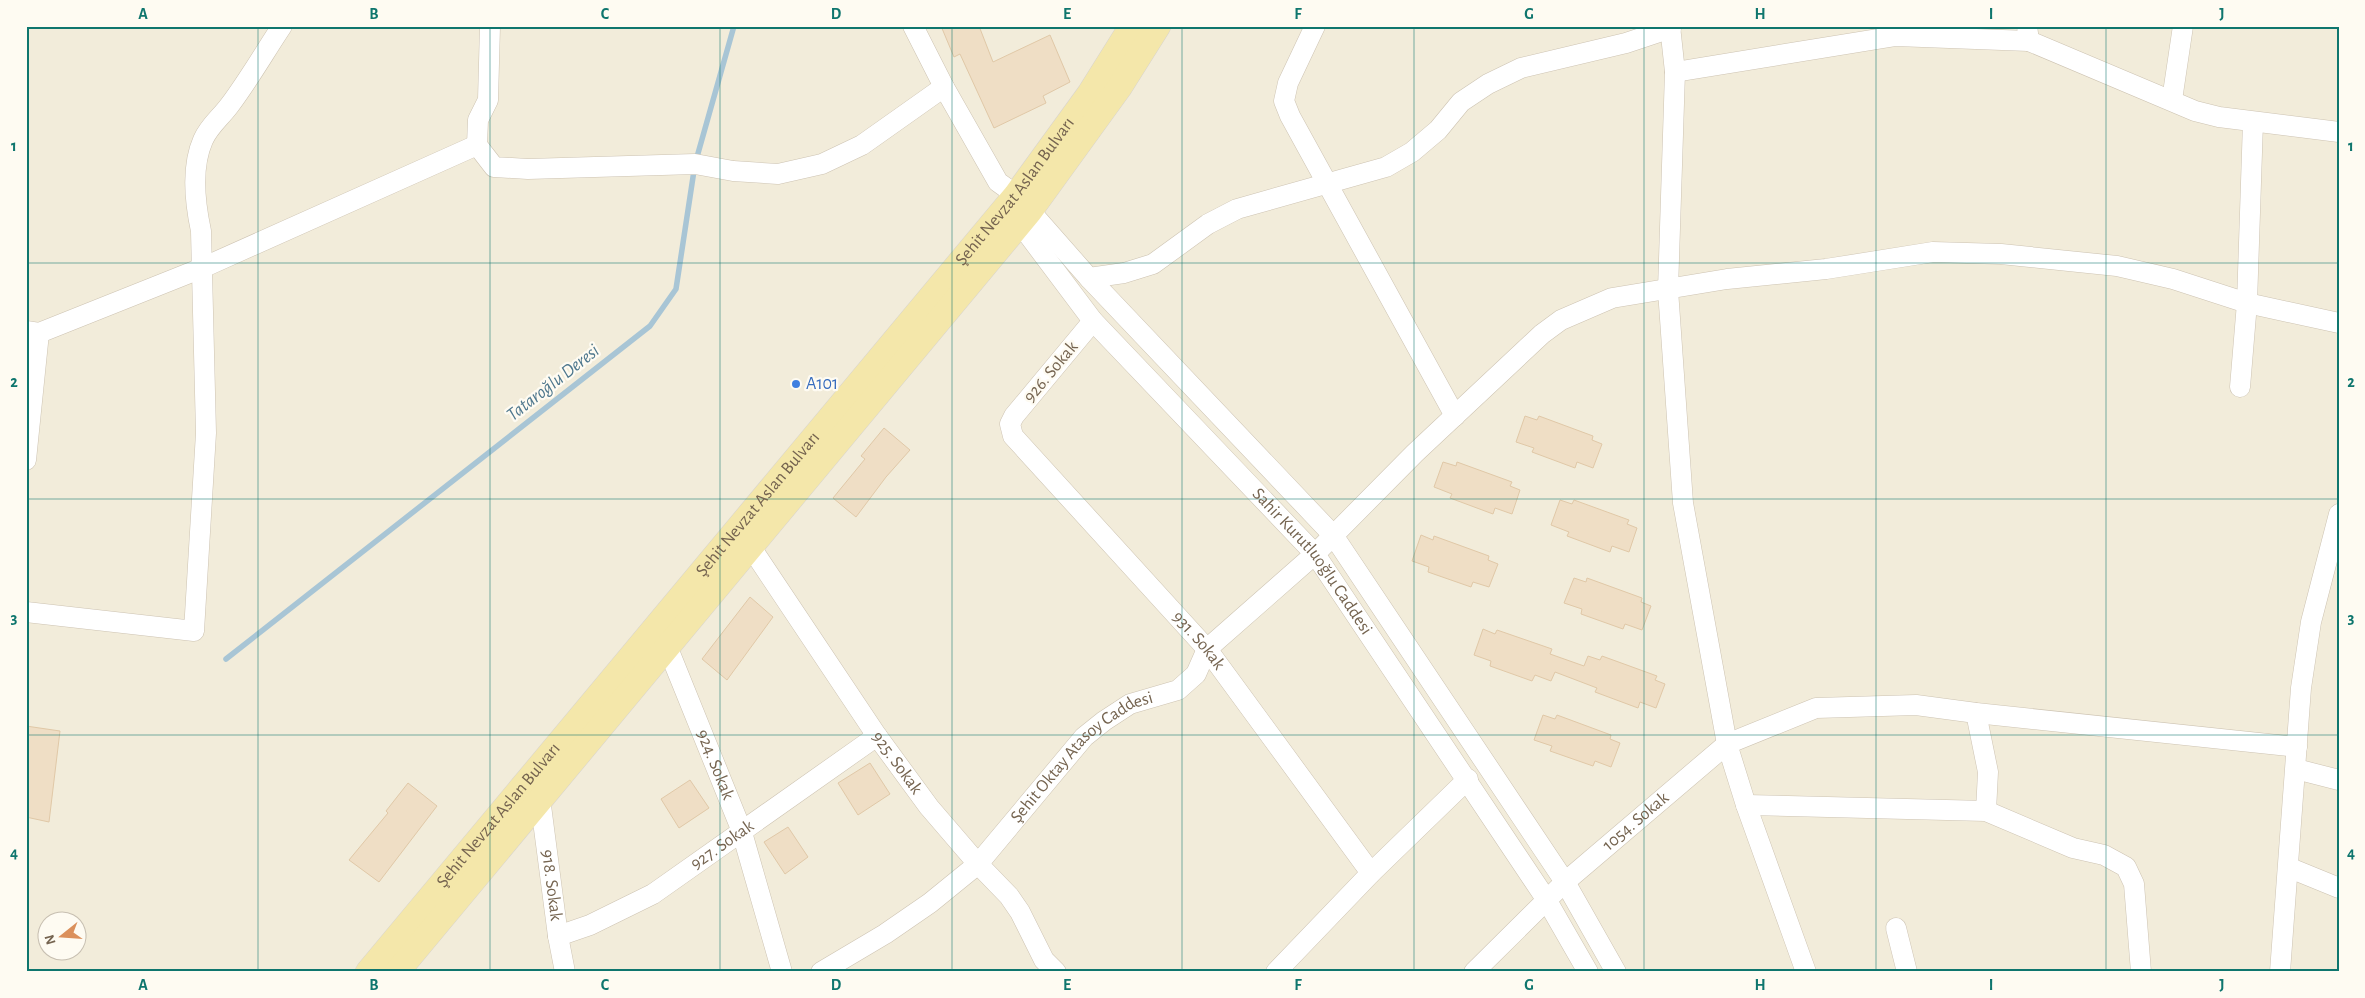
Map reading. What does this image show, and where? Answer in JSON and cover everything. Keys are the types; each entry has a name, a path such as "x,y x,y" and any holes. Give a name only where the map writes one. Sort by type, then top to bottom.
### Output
{"main road":[{"name":"Şehit Nevzat Aslan Bulvarı","path":"397,972 750,546 1014,203 1090,93 1132,26"},
{"name":"Şehit Nevzat Aslan Bulvarı","path":"368,972 1014,203 1119,88 1158,26"}],"street":[{"path":"26,612 194,631 206,433 201,231 197,212 196,188 197,160 202,140 211,125 228,108 282,26"},
{"path":"490,26 488,100 478,120 477,145 494,167 528,169 695,164 732,171 778,174 822,164 862,145 944,87"},
{"path":"914,26 944,87 1014,203"},
{"path":"1315,26 1288,83 1284,101 1290,116 1455,416"},
{"path":"2172,100 2183,26"},
{"path":"1089,278 1124,273 1153,264 1208,224 1236,209 1386,167 1412,152 1438,130 1461,102 1488,84 1521,68 1626,43 1671,27 1675,72 1668,290 1682,503 1727,744 1746,805 1806,972"},
{"path":"1675,72 1895,31 2028,34 2195,111 2253,122 2339,132"},
{"path":"2240,387 2247,303 2253,122"},
{"path":"26,460 32,332 202,268 477,145"},
{"name":"Sahir Kurutluoğlu Caddesi","path":"1014,203 1089,278 1333,535 1564,882 1616,972"},
{"name":"Sahir Kurutluoğlu Caddesi","path":"1014,203 1093,320 1315,554 1468,779 1546,899 1588,972"},
{"name":"Şehit Oktay Atasoy Caddesi","path":"821,972 885,934 930,903 978,864 1084,737 1130,704 1178,690 1196,674 1207,648 1315,554 1455,416 1542,334 1561,320 1612,298 1668,290 1727,278 1826,270 1933,252 2001,254 2117,266 2173,279 2247,303 2339,323"},
{"name":"926. Sokak","path":"1010,424 1014,416 1093,320"},
{"name":"931. Sokak","path":"1010,424 1016,441 1207,648 1371,873"},
{"path":"2280,972 2290,868 2302,688 2311,622 2339,514"},
{"name":"925. Sokak","path":"750,546 877,736 929,807 978,864 1009,896 1020,912 1044,960 1056,972"},
{"name":"924. Sokak","path":"667,646 741,830 782,972"},
{"name":"1054. Sokak","path":"1474,972 1564,882 1727,744 1816,708 1916,705 2297,747"},
{"path":"1976,713 1988,772 1986,811"},
{"name":"927. Sokak","path":"558,936 590,925 653,894 741,830 877,736"},
{"path":"2296,769 2339,780"},
{"path":"1276,972 1371,873 1468,779"},
{"name":"918. Sokak","path":"540,798 558,936 565,972"},
{"path":"1746,805 1986,811 2073,848 2104,855 2126,867 2134,884 2141,972"},
{"path":"2290,868 2339,888"},
{"path":"1896,928 1907,972"}],"shaded area":[{"path":"26,26 2339,26 2339,972 26,972"}],"building":[{"path":"941,26 979,26 993,62 1050,35 1070,82 1043,96 1046,103 994,128 960,54 954,57"},
{"path":"1525,416 1537,420 1539,416 1593,436 1592,440 1602,444 1593,468 1577,462 1575,468 1532,452 1534,448 1516,442"},
{"path":"884,428 910,450 886,477 856,517 833,498 865,459 861,456"},
{"path":"1443,462 1456,466 1457,462 1512,482 1510,486 1520,490 1512,514 1495,508 1493,514 1450,498 1452,494 1434,487"},
{"path":"1560,500 1572,504 1574,500 1629,520 1627,524 1637,528 1629,552 1612,546 1610,552 1567,536 1569,532 1551,525"},
{"path":"1421,535 1433,540 1434,536 1489,556 1488,560 1498,564 1489,587 1473,582 1471,587 1428,572 1429,567 1412,561"},
{"path":"1574,578 1586,582 1587,578 1642,598 1641,602 1651,606 1642,630 1625,624 1623,629 1581,614 1582,609 1564,603"},
{"path":"750,597 773,617 727,680 702,659"},
{"path":"1483,629 1495,634 1497,630 1552,649 1550,654 1584,666 1588,656 1600,660 1602,656 1657,676 1655,680 1665,684 1656,708 1640,702 1638,708 1595,692 1597,688 1555,672 1551,681 1535,675 1532,681 1490,666 1491,661 1474,655"},
{"path":"1543,715 1555,719 1557,715 1611,735 1610,739 1620,743 1611,767 1595,761 1593,766 1550,751 1552,746 1534,740"},
{"path":"26,726 60,731 49,822 26,817"},
{"path":"870,763 890,794 858,815 838,783"},
{"path":"690,780 709,808 679,828 661,799"},
{"path":"408,783 437,806 379,882 349,860 388,813 386,811"},
{"path":"788,827 808,857 785,874 764,842"}],"waterway":[{"name":"Tataroğlu Deresi","path":"226,659 650,326 676,289 695,164 734,26"}],"place":[{"name":"A101","path":"796,384"}]}
